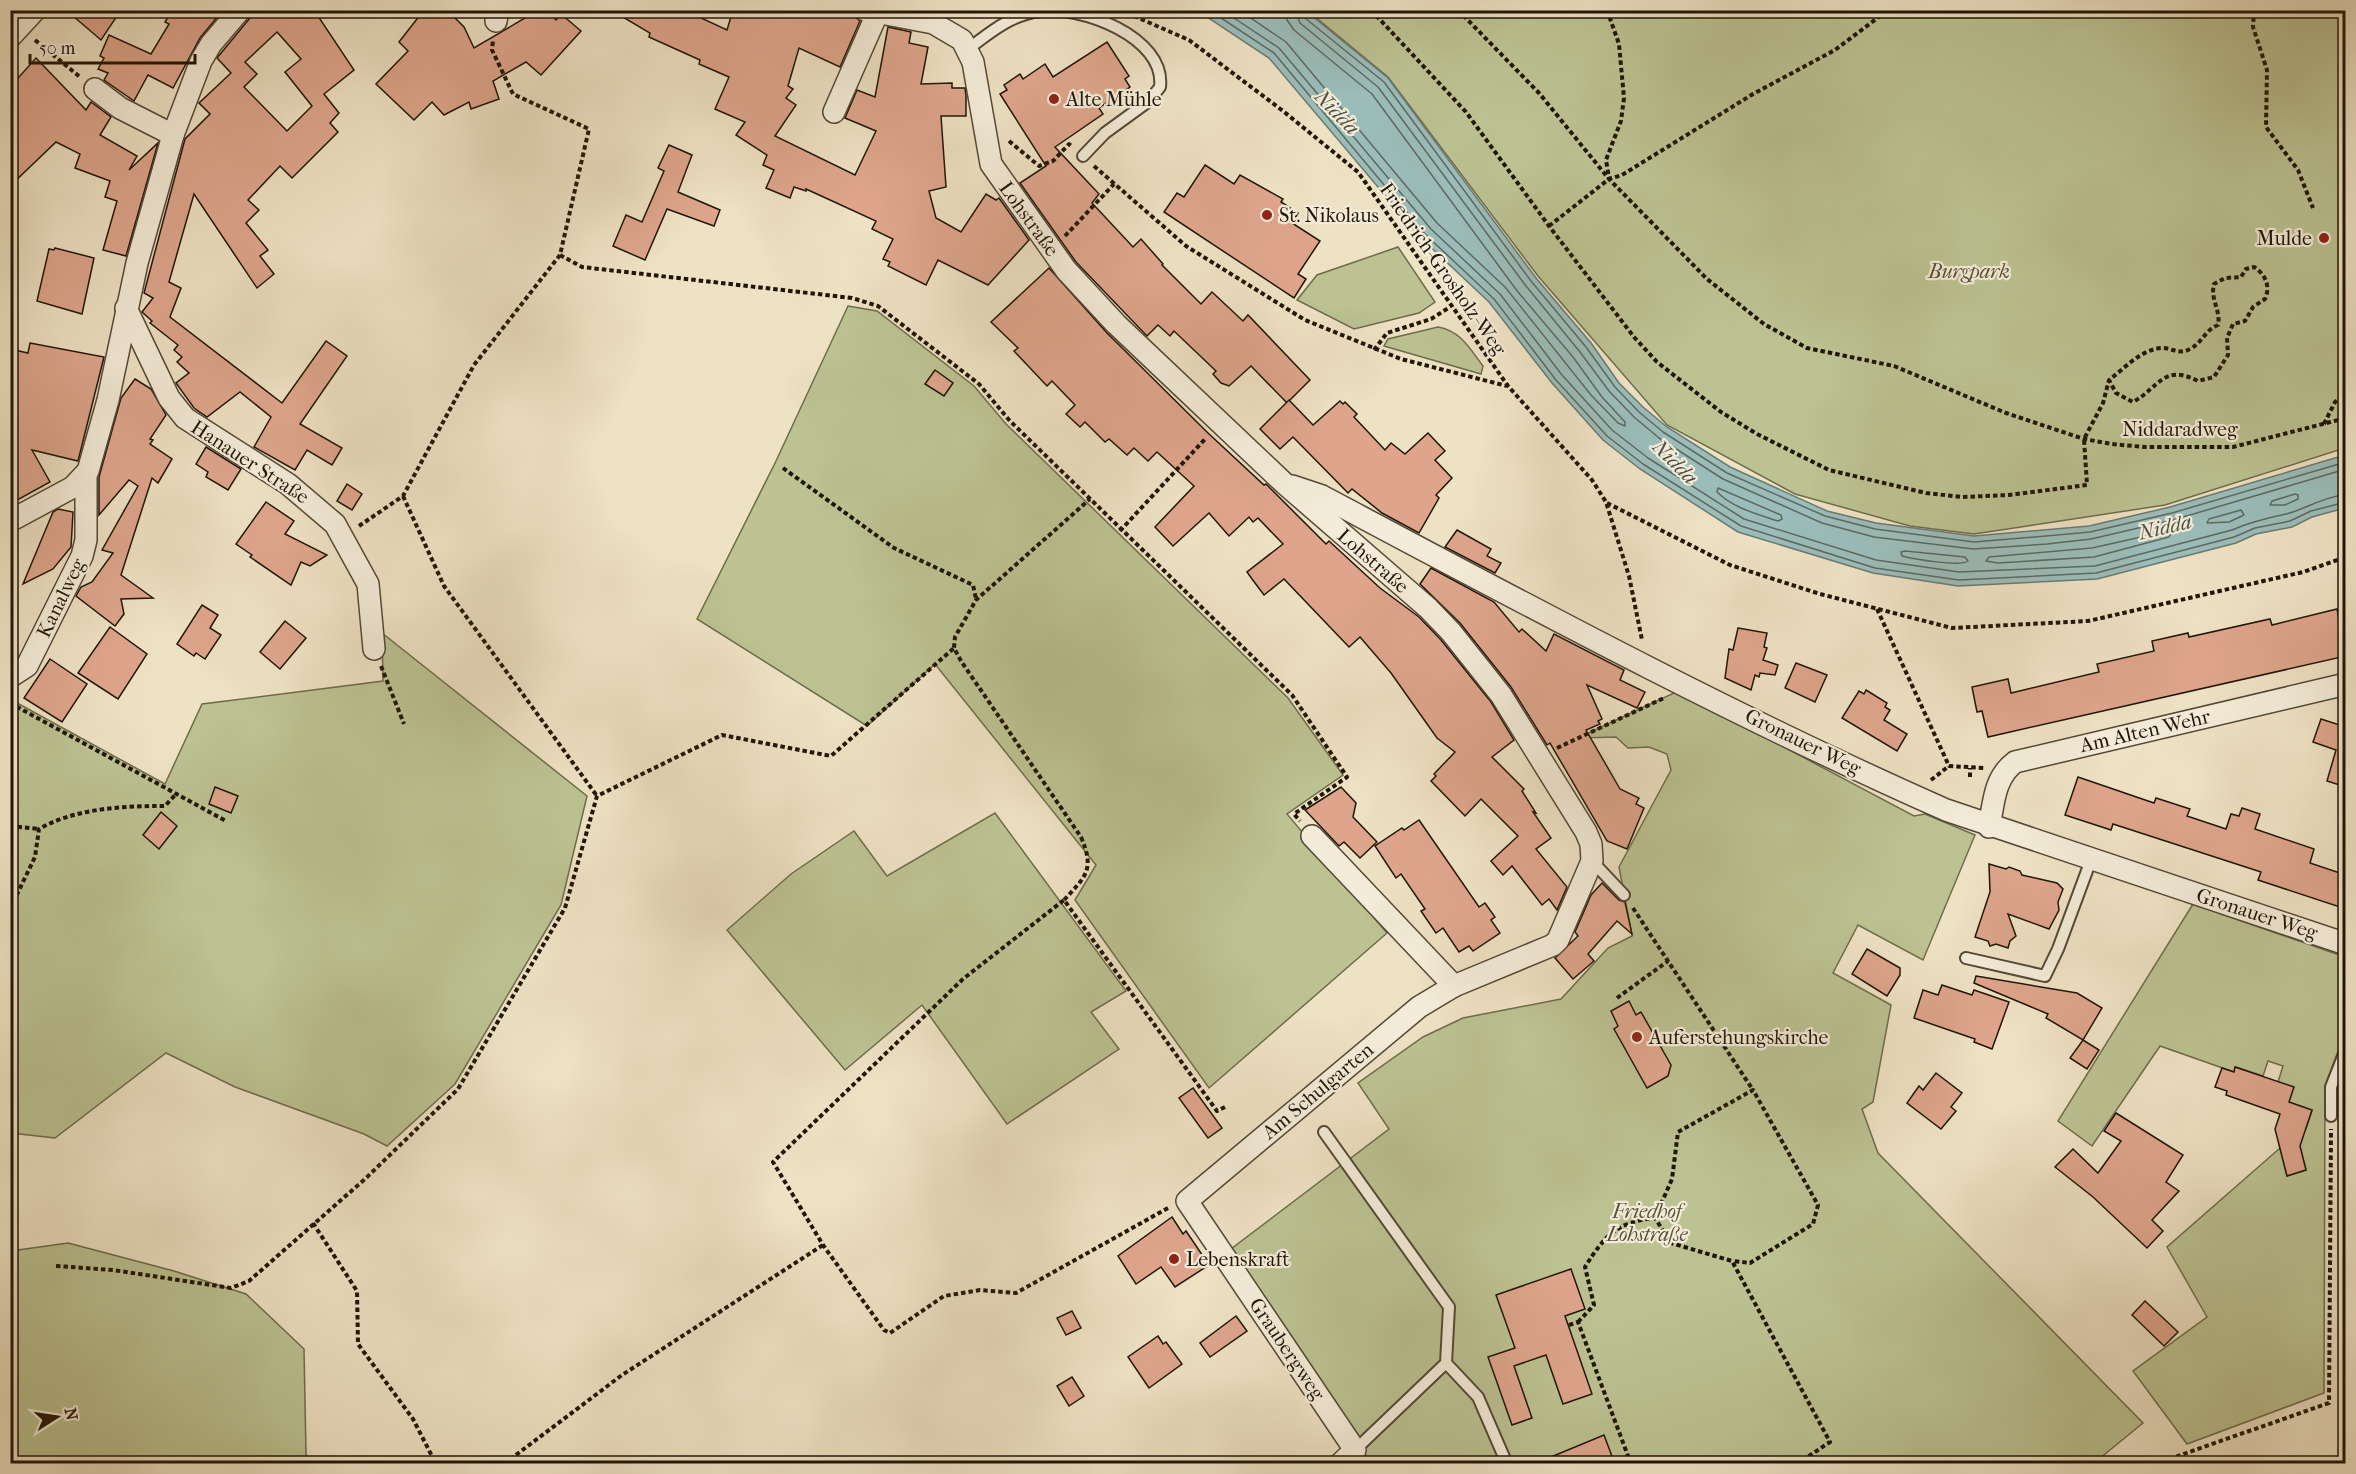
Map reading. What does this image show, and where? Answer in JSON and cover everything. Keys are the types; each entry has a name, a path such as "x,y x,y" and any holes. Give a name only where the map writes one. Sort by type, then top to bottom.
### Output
{"street":[{"path":"14,27 36,10"},
{"path":"10,521 73,487 86,474 108,400 126,308 173,135 201,61 211,44 240,10"},
{"path":"834,112 871,12 933,23 953,33 968,50"},
{"name":"Lohstraße","path":"968,50 973,62 991,164 1047,245 1116,324 1285,484 1428,608 1451,632 1501,694 1540,756 1586,832 1591,844 1592,861"},
{"path":"95,89 120,108 173,135"},
{"name":"Hanauer Straße","path":"126,308 169,398 185,418 308,498 330,518 344,537 368,584 374,649"},
{"name":"Kanalweg","path":"12,677 27,666 82,556 86,540 86,474"},
{"name":"Gronauer Weg","path":"1285,484 1322,496 1689,686 1886,784 1989,826 2346,944"},
{"name":"Am Alten Wehr","path":"2005,770 2023,759 2342,687"},
{"path":"1989,826 1998,783 2005,770"},
{"path":"1312,836 1454,986 1553,945 1558,940 1592,861"},
{"name":"Am Schulgarten","path":"1187,1201 1419,1006 1454,986"},
{"name":"Graubergweg","path":"1187,1201 1353,1459"}],"lane":[{"path":"968,50 1005,20 1040,11 1055,10 1076,13 1110,24 1131,36 1145,48 1159,70 1160,87 1149,101 1105,133 1083,156"},
{"path":"1966,958 2045,976 2058,949 2091,860"},
{"path":"1592,861 1624,895"},
{"path":"2331,1116 2331,1087 2346,1049"},
{"path":"1324,1132 1449,1307 1446,1363 1353,1459"},
{"path":"1446,1363 1478,1397 1507,1464"}],"path":[{"name":"Friedrich-Grosholz-Weg","path":"1120,10 1188,40 1283,111 1358,172 1450,307 1508,386 1592,480 1606,502 1647,664"},
{"path":"1371,10 1466,112 1634,337 1658,362 1721,412 1757,434 1829,470 1916,491 1962,497 2046,492 2087,485 2084,440 2103,403 2109,380 2148,352 2162,348 2180,352 2190,350 2207,329 2218,324 2220,315 2211,294 2214,284 2224,278 2241,277 2246,269 2254,267 2260,271 2268,285 2265,299 2253,307 2245,321 2233,324 2227,338 2228,355 2214,377 2198,381 2186,375 2174,374 2152,385 2145,396 2133,402 2116,393 2109,380"},
{"name":"Niddaradweg","path":"1458,10 1539,93 1609,179 1730,300 1764,324 1807,348 1894,366 2006,413 2084,440 2144,447 2233,447 2346,418"},
{"path":"1607,10 1618,44 1624,98 1613,147 1606,160 1609,179"},
{"path":"1549,226 1609,179 1622,176 1753,94 1835,50 1888,10"},
{"path":"2254,10 2253,27 2267,69 2266,127 2298,170 2313,208"},
{"path":"2292,10 2326,16 2346,16"},
{"path":"344,537 403,496 474,365 560,255 589,129 513,94 492,50 497,16"},
{"path":"14,27 95,89"},
{"path":"1007,137 1012,144 1040,166 1053,161 1069,144 1179,240 1210,262 1305,320 1374,350 1508,386"},
{"path":"1063,238 1114,184"},
{"path":"560,255 582,267 852,298 878,306 979,384 1010,421 1120,531 1292,695 1347,777 1294,814 1312,836"},
{"path":"1374,350 1387,333 1431,319 1450,307"},
{"path":"2324,424 2335,402 2346,394"},
{"path":"1120,531 1206,437"},
{"path":"783,468 894,548 973,585 976,600"},
{"path":"403,496 444,586 597,796"},
{"path":"1090,499 976,600 955,637 954,648 1081,837 1089,866 1084,878 1064,900 963,979 773,1161 823,1245 884,1330 890,1333 944,1296 980,1290 1016,1293 1168,1208 1187,1201"},
{"path":"1606,502 1730,565 1952,628 2088,621 2303,572 2346,557"},
{"path":"1877,608 1949,766 2005,770"},
{"path":"56,1266 125,1271 231,1288 249,1281 366,1179 458,1089 565,908 597,796 722,735 831,756 954,648"},
{"path":"374,649 404,724"},
{"path":"1540,756 1689,686"},
{"path":"10,703 226,821"},
{"path":"1970,768 1970,777"},
{"path":"10,826 39,829 58,818 130,806 165,806 176,794"},
{"path":"10,909 34,856 39,829"},
{"path":"1624,895 1753,1090 1818,1205 1813,1224 1750,1263 1732,1261 1671,1243 1655,1218"},
{"path":"1064,900 1217,1111 1227,1106"},
{"path":"1617,998 1668,961"},
{"path":"1655,1218 1672,1179 1678,1132 1753,1090"},
{"path":"2155,1464 2329,1403 2331,1116"},
{"path":"1569,1325 1578,1322 1594,1305 1585,1267 1599,1244 1629,1221 1655,1218"},
{"path":"314,1223 357,1291 358,1344 414,1419 436,1464"},
{"path":"504,1464 622,1375 823,1245"},
{"path":"1732,1261 1830,1442 1797,1464"},
{"path":"1578,1322 1631,1464"}],"green space":[{"name":"Burgpark","path":"1308,11 2345,11 2345,448 2165,505 1974,534 1910,526 1795,494 1667,425 1538,276 1388,77"},
{"path":"1398,247 1435,302 1419,313 1354,329 1297,300 1317,275"},
{"path":"848,306 877,311 974,386 1006,424 1288,698 1343,775 1287,814 1387,933 1209,1088 1075,900 1096,865 935,664 867,726 697,619 776,461"},
{"path":"1438,327 1453,332 1464,342 1483,366 1481,374 1384,346 1388,339"},
{"path":"382,633 587,796 561,905 455,1084 387,1146 364,1134 235,1087 166,1053 55,1138 11,1133 10,699 165,784 202,704 383,681"},
{"name":"Friedhof Lohstraße","path":"1678,691 1914,816 1925,814 1975,835 1923,960 1858,925 1833,973 1891,1005 1873,1102 1862,1109 1878,1153 2143,1423 2094,1463 1368,1463 1231,1249 1389,1129 1358,1083 1423,1037 1463,1018 1561,999 1608,948 1632,936 1619,867 1671,770 1667,754 1649,747 1628,748 1616,737 1578,738"},
{"path":"995,813 1126,991 1091,1012 1119,1049 1007,1124 922,1005 845,1070 727,930 791,874 854,831 887,876"},
{"path":"2193,904 2345,957 2345,1033 2325,1086 2324,1393 2187,1444 2133,1371 2207,1317 2167,1247 2280,1148 2287,1176 2306,1170 2294,1124 2306,1128 2312,1111 2289,1102 2278,1082 2283,1066 2268,1061 2263,1076 2236,1067 2234,1072 2160,1046 2092,1146 2058,1121"},
{"path":"68,1243 174,1271 246,1294 304,1349 306,1454 310,1463 11,1463 11,1251"}],"water":[{"name":"Nidda","path":"1198,11 1306,11 1388,78 1536,278 1591,343 1619,383 1643,407 1667,427 1730,467 1827,511 1876,523 1974,536 2089,526 2170,507 2345,455 2345,508 2312,517 2292,527 2256,534 2236,543 2097,579 1958,586 1873,573 1738,532 1640,469 1603,440 1552,383 1489,302 1421,238 1269,58"}],"building":[{"path":"66,10 121,10 101,40"},
{"path":"172,10 223,10 200,38 173,88 148,75 134,101 104,80 108,73 98,69 104,58 100,56 109,35 151,54 169,24 165,22"},
{"path":"252,10 314,10 354,70 324,94 339,113 330,123 338,132 292,178 280,166 248,200 259,210 246,223 268,250 260,256 274,274 257,288 194,194 169,282 181,288 170,317 282,403 326,341 347,356 300,424 342,448 332,465 307,450 295,470 254,447 271,417 240,392 207,417 194,408 176,383 189,373 177,362 182,357 174,350 178,345 150,323 152,321 142,312 153,298 144,293 185,139 210,114 199,103 231,73 217,58 250,18","holes":["277,32 301,59 285,72 312,106 287,131 244,87 257,74 245,62"]},
{"path":"424,10 447,10 464,27 474,48 525,18 520,10 545,10 556,20 561,14 581,31 541,75 526,62 493,81 499,99 471,109 469,102 444,115 432,102 414,120 376,84 408,51 399,42"},
{"path":"611,10 684,10 727,30 733,10 844,10 853,15 860,21 840,67 799,48 788,86 793,89 786,98 796,105 775,136 855,175 876,131 845,118 857,90 875,97 888,27 911,32 909,43 928,47 921,84 952,83 952,88 965,88 966,116 941,116 946,187 929,191 936,218 961,232 986,194 996,200 999,198 1029,240 988,285 938,260 926,285 888,266 890,262 883,259 893,239 872,229 876,221 806,189 806,191 794,187 790,198 766,188 774,170 763,165 767,155 736,135 745,122 715,109 729,77 699,64 700,60 649,37 650,33"},
{"path":"1107,42 1129,76 1125,79 1130,87 1099,108 1103,114 1055,147 1099,194 1092,203 1133,247 1141,239 1162,265 1201,304 1212,292 1243,321 1248,315 1310,380 1287,403 1251,366 1229,386 1221,383 1213,374 1216,371 1174,331 1170,336 1158,325 1147,336 1076,262 1020,183 1046,166 1000,94 1007,90 1004,85 1020,74 1023,79 1045,64 1053,77"},
{"path":"36,58 86,110 91,102 111,117 100,135 137,156 129,170 158,143 126,256 103,250 117,201 105,197 110,181 75,168 80,154 56,142 10,186 10,87"},
{"path":"669,145 692,155 678,192 720,210 714,226 667,209 645,260 613,246 626,215 642,222 664,171 658,168"},
{"path":"1205,165 1234,184 1240,175 1283,199 1281,202 1298,213 1292,223 1320,241 1298,274 1306,279 1294,298 1164,212 1177,193 1184,197"},
{"path":"55,248 94,258 82,314 37,301 49,249 54,250"},
{"path":"1049,268 1107,333 1208,433 1264,485 1266,484 1326,544 1329,541 1380,588 1419,617 1441,640 1491,702 1514,740 1492,757 1524,789 1522,791 1536,813 1533,812 1551,838 1536,849 1567,887 1557,910 1549,899 1542,905 1512,866 1503,875 1491,861 1518,836 1481,799 1465,816 1431,781 1436,776 1434,774 1455,752 1437,738 1391,673 1360,637 1349,647 1284,579 1264,595 1247,572 1283,544 1258,518 1253,522 1249,517 1229,536 1209,513 1173,546 1155,527 1194,486 1157,452 1148,461 1134,448 1127,455 1109,439 1105,442 1085,422 1080,427 1066,414 1075,405 1052,381 1047,386 1014,351 1018,348 991,322"},
{"path":"30,343 104,357 78,461 32,450 50,482 10,504 10,349 28,353"},
{"path":"935,370 953,383 944,396 925,384"},
{"path":"135,379 151,389 166,415 150,439 153,440 150,444 172,459 158,483 152,478 121,575 153,598 121,599 124,614 115,626 76,596 81,587 92,582 113,553 102,550 138,486 129,480 99,515 99,477 121,398"},
{"path":"1289,400 1313,425 1340,401 1343,404 1345,402 1357,414 1354,417 1385,450 1391,443 1405,454 1428,433 1445,451 1435,460 1452,478 1436,495 1439,498 1419,533 1382,513 1352,489 1348,493 1293,437 1280,449 1260,429"},
{"path":"206,447 241,469 228,490 206,477 208,472 196,464"},
{"path":"347,484 362,494 352,510 337,501"},
{"path":"266,502 294,521 285,534 327,555 310,566 301,562 291,585 250,557 252,555 236,544"},
{"path":"58,509 73,512 71,547 53,569 23,584 53,512"},
{"path":"1457,530 1491,549 1487,556 1501,563 1495,573 1445,547"},
{"path":"1431,568 1494,602 1519,632 1522,629 1546,651 1554,634 1624,670 1620,680 1645,692 1637,708 1587,685 1602,719 1598,721 1600,724 1586,730 1620,789 1639,798 1636,804 1644,808 1627,849 1607,841 1550,743 1547,745 1511,687 1460,623 1420,584"},
{"path":"202,605 218,615 210,628 221,635 205,659 196,653 194,656 177,644"},
{"path":"2337,609 2346,656 1988,737 1982,711 1977,712 1972,687 2008,679 2011,693 2099,672 2097,664 2154,651 2152,641 2188,633 2189,637 2270,619 2272,625"},
{"path":"285,621 306,638 280,669 260,652"},
{"path":"110,627 147,654 118,699 78,673"},
{"path":"1738,628 1767,633 1764,647 1767,648 1763,660 1778,665 1775,675 1760,673 1759,677 1755,675 1751,690 1725,678 1729,649 1733,650"},
{"path":"50,659 87,684 62,722 24,698"},
{"path":"1796,663 1827,675 1815,702 1785,688"},
{"path":"1866,690 1887,703 1885,707 1890,710 1884,720 1907,734 1897,751 1842,718 1859,691 1864,694"},
{"path":"2321,719 2346,727 2346,787 2327,781 2336,750 2313,742"},
{"path":"2078,777 2154,803 2156,798 2190,809 2187,816 2226,829 2231,814 2239,816 2242,808 2260,814 2255,829 2314,849 2310,863 2346,875 2346,909 2258,880 2261,872 2113,824 2111,830 2065,815"},
{"path":"215,787 238,796 231,813 209,804"},
{"path":"1341,787 1356,803 1353,817 1377,842 1360,858 1344,842 1339,846 1305,810"},
{"path":"161,812 177,826 159,849 143,835"},
{"path":"1419,820 1479,907 1485,903 1495,917 1491,920 1500,933 1473,951 1469,946 1459,952 1443,928 1436,933 1421,911 1425,909 1401,874 1396,878 1375,846"},
{"path":"1989,864 2006,869 2009,867 2020,871 2022,875 2057,883 2063,889 2058,902 2059,910 2049,929 2008,914 2016,936 2010,941 2008,948 1996,944 1990,946 1988,941 1975,937 1990,892"},
{"path":"1602,883 1619,900 1625,902 1632,934 1617,921 1588,954 1594,961 1573,979 1555,958 1578,936 1575,932 1591,895"},
{"path":"1867,949 1900,968 1900,975 1887,996 1852,974"},
{"path":"1976,976 2077,993 2102,1008 2083,1040 2046,1018 2048,1014 1974,983"},
{"path":"1942,985 1972,995 1974,990 2009,1002 1992,1049 1974,1042 1975,1039 1914,1018 1923,990 1938,995"},
{"name":"Auferstehungskirche","path":"1629,1001 1636,1015 1641,1012 1671,1065 1668,1076 1647,1088 1614,1029 1618,1026 1611,1011"},
{"path":"2083,1040 2099,1050 2087,1069 2070,1058"},
{"path":"2235,1067 2294,1087 2289,1102 2312,1110 2300,1146 2306,1170 2287,1176 2275,1129 2280,1114 2226,1095 2227,1091 2215,1087 2222,1068 2234,1072"},
{"path":"1936,1073 1962,1093 1951,1107 1956,1111 1941,1129 1907,1103 1919,1086 1923,1090"},
{"path":"1193,1088 1222,1128 1208,1138 1179,1098"},
{"path":"2116,1113 2183,1155 2166,1182 2179,1191 2152,1220 2163,1231 2147,1248 2093,1197 2055,1167 2073,1149 2098,1173 2121,1141 2104,1131"},
{"path":"1172,1217 1183,1234 1186,1231 1209,1265 1175,1287 1161,1267 1136,1284 1118,1256"},
{"path":"1571,1269 1585,1309 1565,1316 1592,1394 1563,1404 1546,1355 1514,1366 1532,1418 1512,1425 1488,1357 1515,1348 1496,1295"},
{"path":"2145,1301 2178,1332 2164,1346 2132,1315"},
{"path":"1072,1311 1081,1328 1066,1335 1057,1318"},
{"path":"1236,1316 1247,1331 1210,1357 1200,1343"},
{"path":"1158,1336 1163,1344 1166,1342 1182,1364 1149,1388 1128,1357"},
{"path":"1072,1377 1084,1396 1069,1406 1057,1386"},
{"path":"1604,1435 1613,1459 1601,1464 1534,1464"}],"place":[{"name":"Alte Mühle","path":"1054,99"},
{"name":"St. Nikolaus","path":"1267,215"},
{"name":"Mulde","path":"2324,238"},
{"name":"Auferstehungskirche","path":"1637,1037"},
{"name":"Lebenskraft","path":"1174,1259"}]}
